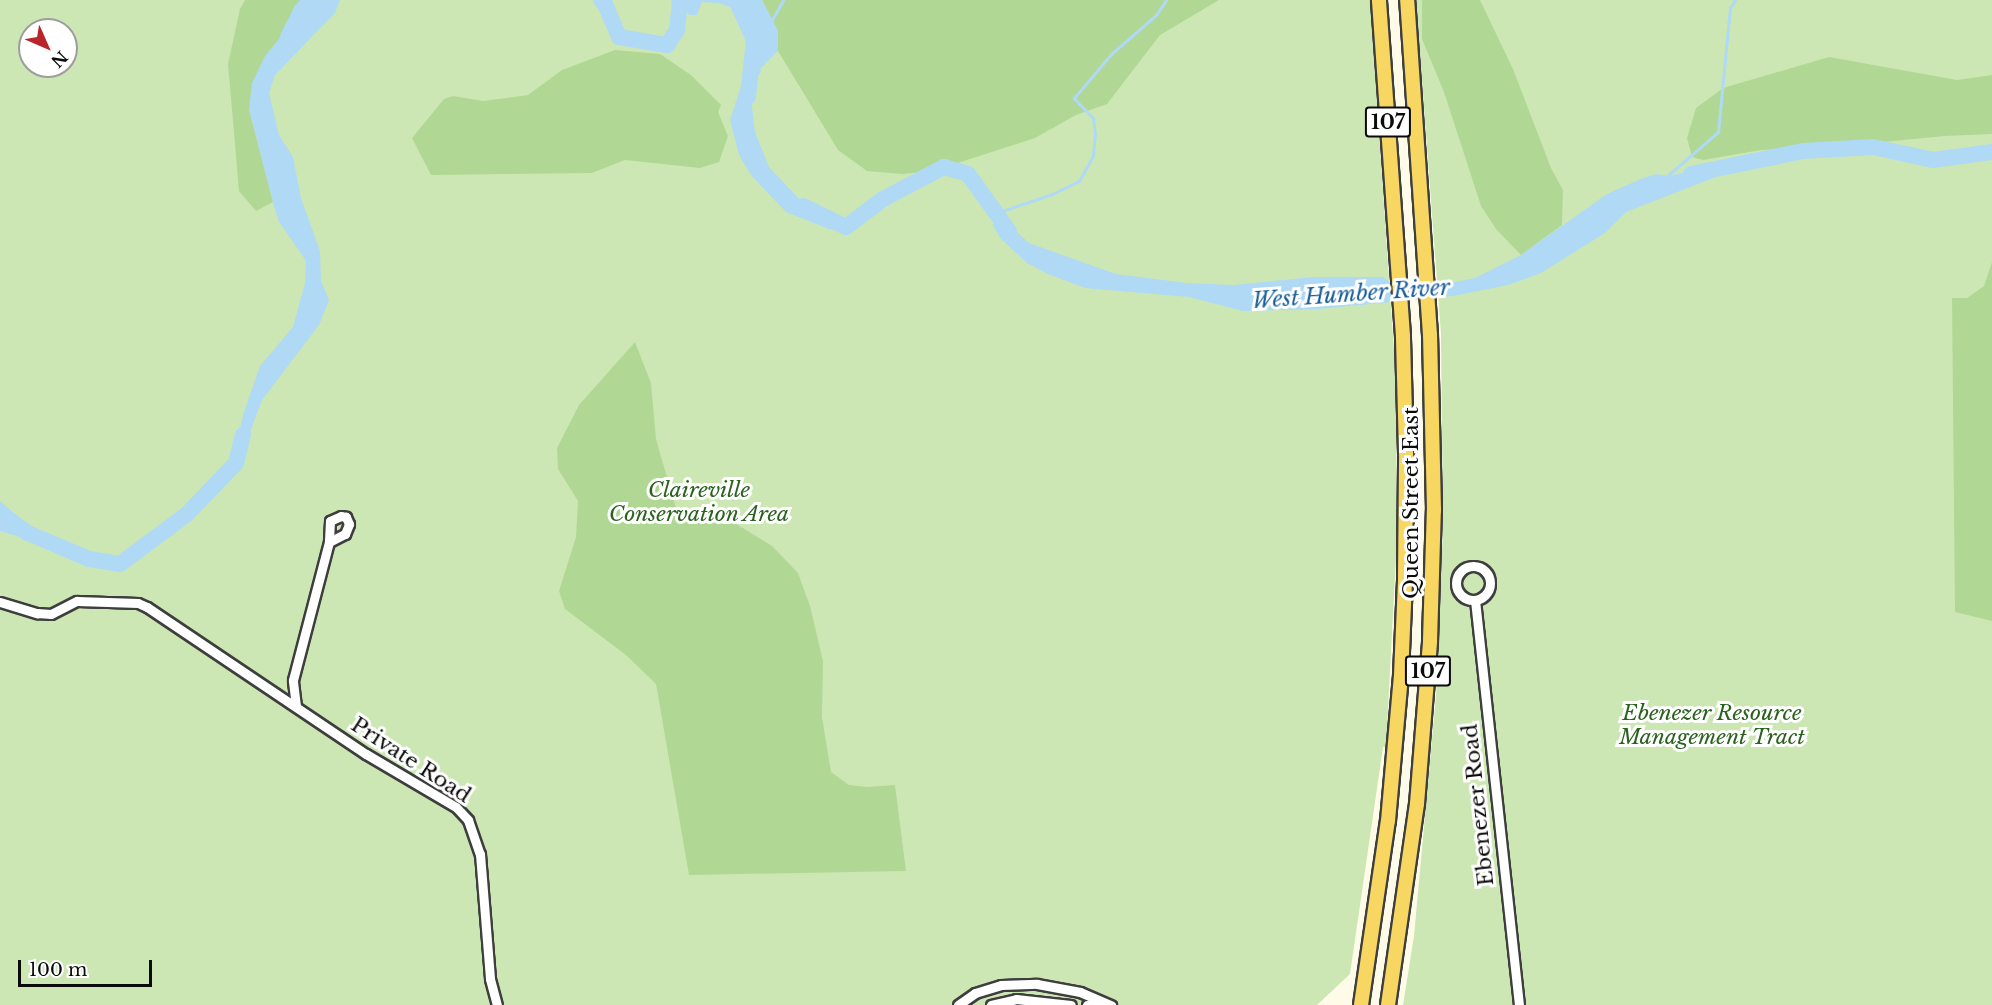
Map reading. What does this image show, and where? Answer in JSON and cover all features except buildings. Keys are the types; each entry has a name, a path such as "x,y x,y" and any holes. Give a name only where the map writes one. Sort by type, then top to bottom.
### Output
{"main road":[{"name":"Queen Street East","path":"1361,1005 1388,821 1401,676 1406,453 1403,336 1379,0"},
{"name":"Queen Street East","path":"1388,1005 1416,804 1430,641 1434,481 1425,242 1407,0"}],"street":[{"path":"296,706 293,680 328,542"},
{"name":"Ebenezer Road","path":"1475,600 1519,1005"},
{"name":"Private Road","path":"0,602 37,614 51,614 77,601 138,603 366,753 456,807 468,820 476,836 480,854 489,970 497,1005"},
{"path":"958,1005 975,993 1001,985 1037,984 1080,992 1107,1004"},
{"path":"991,1005 1016,999 1071,1005"},
{"path":"1087,1005 1107,1004"}],"green space":[{"name":"Claireville Conservation Area","path":"0,0 1370,0 1396,380 1397,539 1386,747 1383,747 1350,974 1317,1005 0,1005"},
{"path":"245,0 311,0 249,109 273,202 256,211 239,191 228,64 240,9"},
{"path":"762,0 1219,0 1160,35 1107,104 1076,115 1035,138 933,171 902,174 867,171 838,150 778,51 778,31"},
{"name":"Ebenezer Resource Management Tract","path":"1416,0 1992,0 1992,1005 1403,1005 1414,936 1436,696 1443,526 1441,334"},
{"path":"1422,0 1480,0 1513,69 1551,168 1563,190 1562,225 1521,255 1496,229 1481,206 1444,92 1422,39"},
{"path":"615,50 660,54 691,75 721,105 718,112 728,136 719,162 700,168 625,160 592,173 431,175 412,138 444,99 453,96 483,101 528,95 562,70"},
{"path":"1829,57 1957,80 1992,75 1992,134 1819,148 1761,150 1703,160 1692,157 1687,138 1696,108 1723,88"},
{"path":"1992,262 1992,621 1955,612 1952,298 1967,298 1984,286"},
{"path":"635,342 651,383 656,439 678,515 725,517 772,546 798,573 810,606 823,661 822,717 831,772 849,785 867,787 895,785 906,871 689,875 656,684 626,655 565,609 559,591 576,537 578,501 558,469 557,448 579,405"}],"water":[{"path":"311,0 340,0 335,13 275,75 269,93 279,135 293,157 301,198 320,251 321,281 329,300 319,325 262,400 243,451 237,456 236,446 243,415 260,366 293,327 305,283 306,261 278,220 249,109 252,83 265,56"},
{"path":"671,0 762,0 778,31 778,51 759,70 755,42 743,19 730,7 718,3 702,2 697,15 690,15"},
{"path":"750,74 756,75 751,98 755,132 769,167 800,200 823,216 854,227 849,231 829,229 786,212 751,175 739,155 730,120 741,86"},
{"path":"1708,167 1726,173 1626,212 1605,233 1541,273 1508,285 1453,296 1319,309 1243,311 1189,297 1085,288 1027,263 1001,239 993,226 996,213 1029,243 1116,274 1186,283 1233,285 1314,277 1383,277 1394,286 1430,287 1475,278 1521,255 1607,194 1643,178 1657,174 1669,176"},
{"path":"0,501 51,546 0,531"}],"waterway":[{"name":"West Humber River","path":"288,37 301,11 311,0"},
{"name":"West Humber River","path":"601,0 605,4 619,37 667,45 677,30 680,0"},
{"name":"West Humber River","path":"736,0 754,40 748,97"},
{"path":"772,20 783,0"},
{"path":"996,213 1052,194 1079,181 1093,156 1095,134 1093,118 1074,98 1111,54 1156,15 1166,0"},
{"path":"1667,176 1718,132 1730,8 1735,0"},
{"path":"756,75 759,70"},
{"name":"West Humber River","path":"1691,174 1803,151 1873,147 1933,160 1992,152"},
{"name":"West Humber River","path":"803,206 846,227 883,199 944,167 968,174 1009,231"},
{"name":"West Humber River","path":"0,513 28,533 89,559 120,564 187,514 236,463 243,435"}]}
